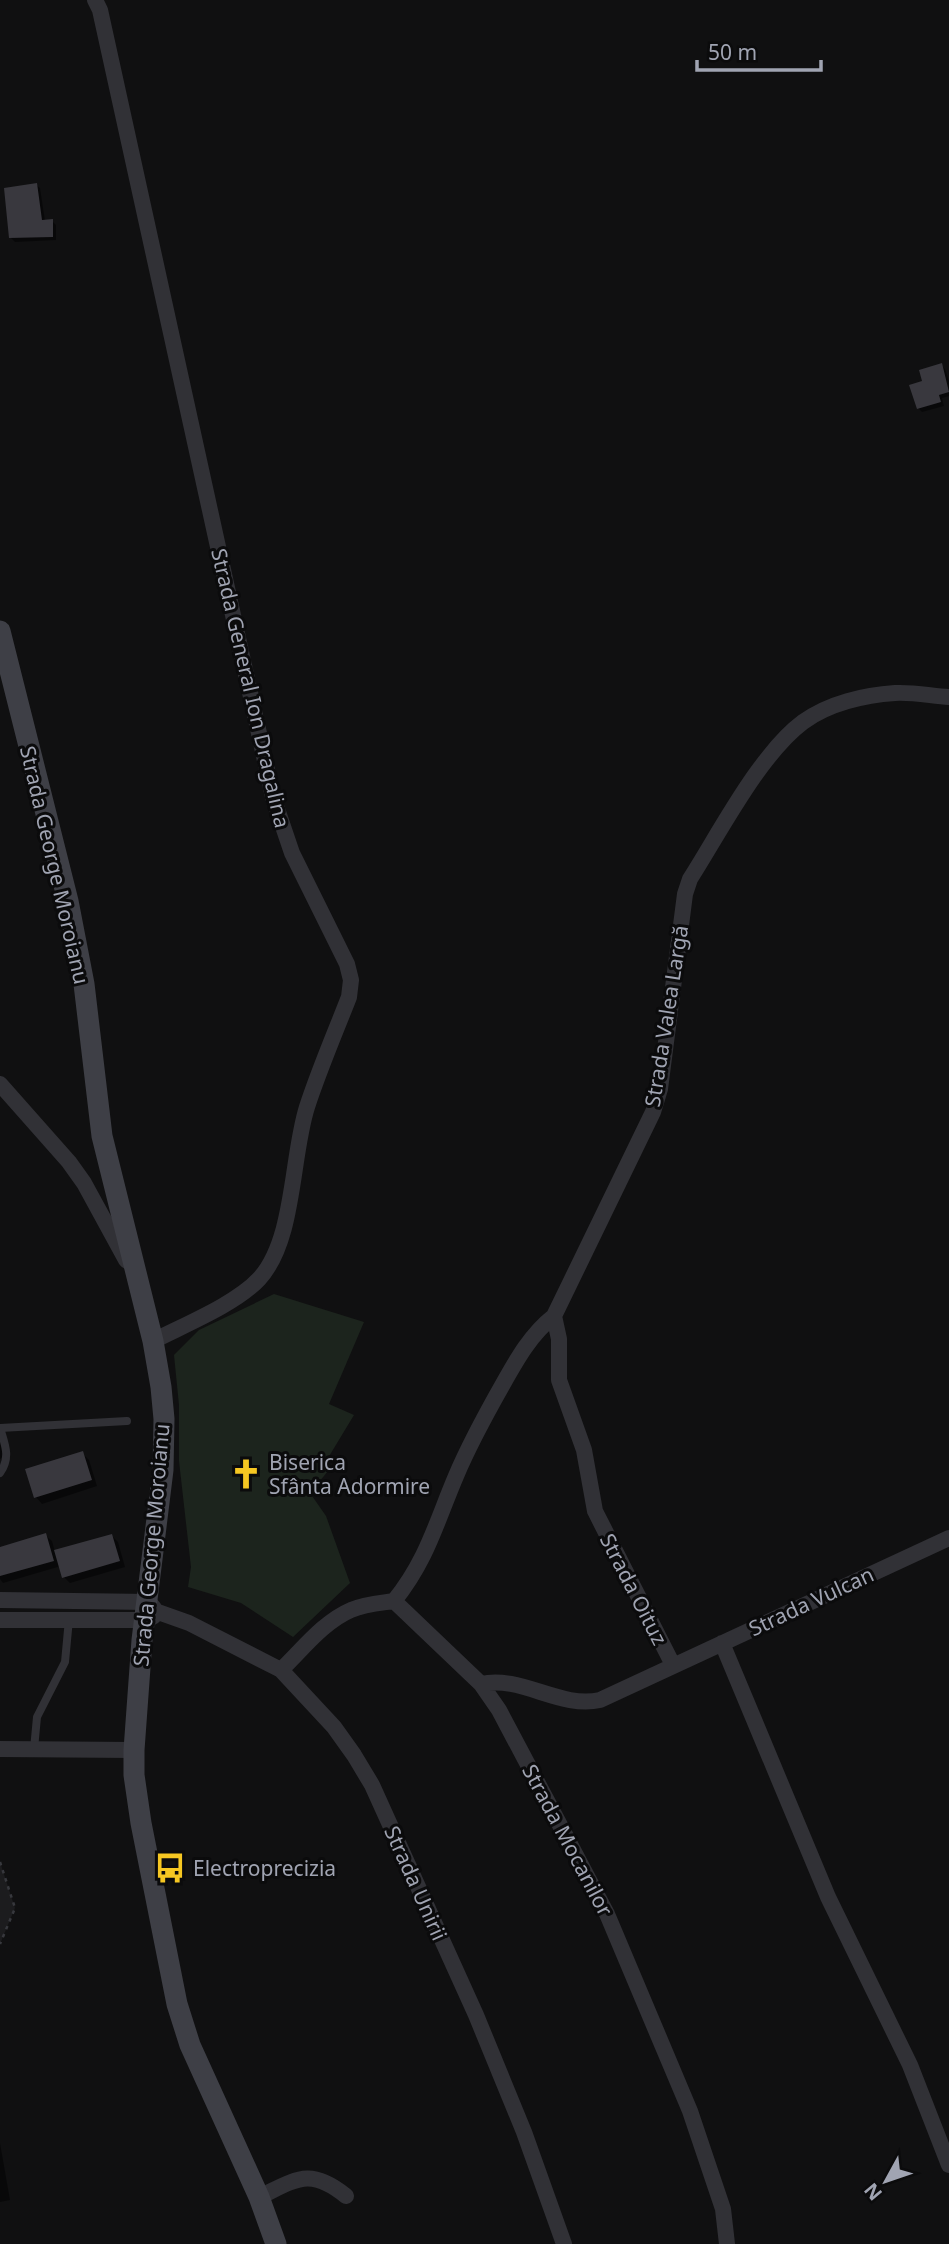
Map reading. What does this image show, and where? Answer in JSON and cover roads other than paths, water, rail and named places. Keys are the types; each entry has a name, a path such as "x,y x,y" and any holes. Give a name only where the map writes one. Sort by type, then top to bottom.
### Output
{"main road":[{"name":"Strada George Moroianu","path":"0,631 68,901 84,984 102,1136 153,1341 161,1387 163,1470 134,1749 134,1776 141,1823 177,2004 205,2082 258,2197 276,2244"}],"street":[{"name":"Strada General Ion Dragalina","path":"95,0 100,10 273,797 292,853 347,964 351,980 349,997 307,1107 290,1200 268,1267 247,1290 153,1341"},
{"name":"Strada Valea Largă","path":"394,1601 412,1578 431,1543 456,1475 515,1362 534,1335 554,1316 658,1100 685,894 690,879 763,764 803,722 840,704 897,693 949,697"},
{"path":"0,1084 69,1162 84,1183 126,1260 132,1265"},
{"name":"Strada Oituz","path":"481,1684 500,1682 579,1702 590,1702 600,1700 673,1665 595,1511 584,1450 559,1380 559,1339 554,1316"},
{"name":"Strada Vulcan","path":"673,1665 949,1538"},
{"path":"0,1600 149,1611"},
{"path":"281,1670 337,1618 352,1610 394,1601"},
{"name":"Strada Mocanilor","path":"394,1601 481,1684 499,1710 607,1914 690,2111 723,2209 727,2244"},
{"path":"0,1620 69,1619 149,1611"},
{"name":"Strada Unirii","path":"149,1611 198,1627 281,1670 334,1727 354,1755 372,1784 481,2027 564,2244"},
{"path":"722,1643 828,1897 910,2065 949,2165"},
{"path":"0,1749 134,1749"},
{"path":"910,2065 922,2074 949,2139"},
{"path":"258,2197 287,2183 310,2177 330,2182 346,2196"}],"lane":[{"path":"0,1473 7,1458 0,1428 127,1421"},
{"path":"34,1749 37,1717 65,1662 69,1619"}],"place":[{"name":"Biserica Sfânta Adormire","path":"246,1474"},
{"name":"Electroprecizia","path":"170,1868"}]}
